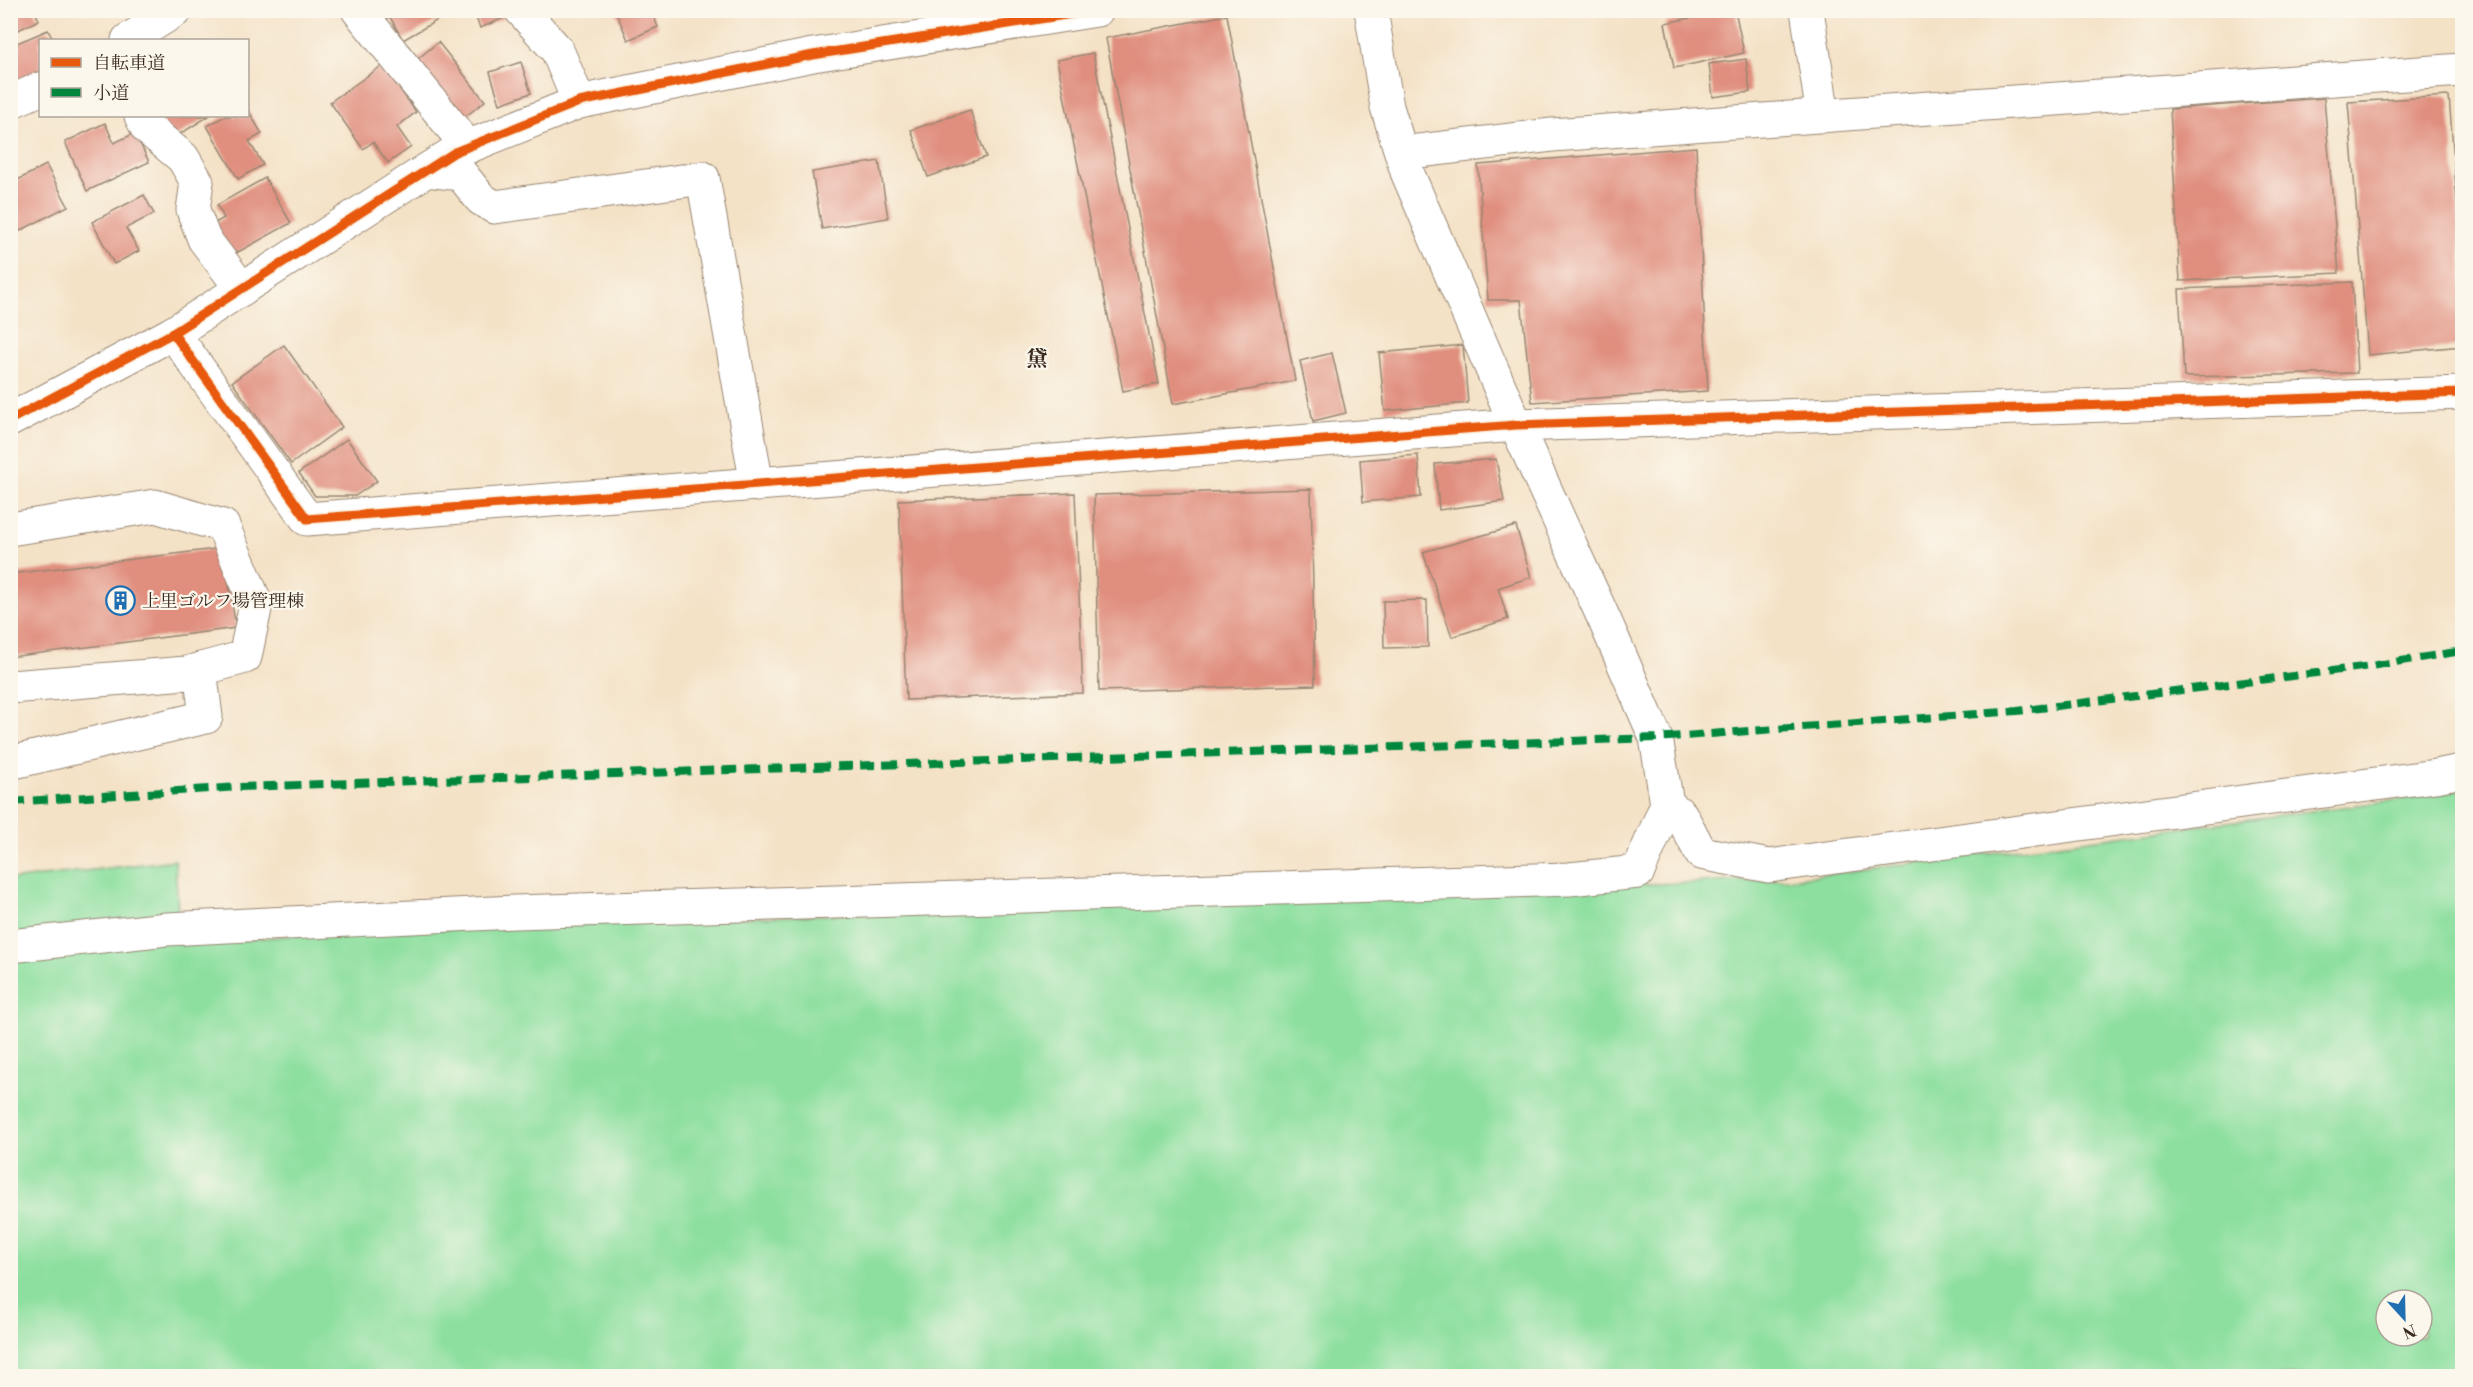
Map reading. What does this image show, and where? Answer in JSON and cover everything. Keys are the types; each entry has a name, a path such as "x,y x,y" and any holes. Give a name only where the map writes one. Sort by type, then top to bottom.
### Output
{"street":[{"path":"130,39 176,10"},
{"path":"358,10 468,147"},
{"path":"520,10 557,50 579,102"},
{"path":"10,420 173,333 427,170 468,147 579,102 813,55 1097,10"},
{"path":"10,946 167,929 515,912 1569,879 1638,872 1667,804 1656,738 1516,425 1407,172 1387,107 1371,10"},
{"path":"1807,10 1823,116"},
{"path":"1402,153 1552,135 2463,70"},
{"path":"10,102 39,89"},
{"path":"142,117 147,128 183,158 197,182 193,210 204,239 242,289"},
{"path":"427,170 462,174 481,199 494,207 703,178 757,485"},
{"path":"173,333 307,519 1516,425 2463,393"},
{"path":"10,529 155,506 223,526 256,604 245,657 187,673 10,687"},
{"path":"10,763 207,717 200,669"},
{"path":"1667,804 1681,816 1701,853 1769,866 2411,780 2463,771"}],"green space":[{"path":"2462,789 2462,1376 11,1376 10,880 175,860 180,945 309,934 1790,879 2434,795"}],"building":[{"path":"10,10 34,10 39,20 10,34"},
{"path":"386,10 455,10 403,40"},
{"path":"473,10 502,10 504,18 480,28"},
{"path":"615,10 651,10 658,27 628,40"},
{"path":"1696,10 1735,10 1744,53 1674,68 1665,23 1697,17"},
{"path":"1227,15 1295,381 1173,404 1106,38"},
{"path":"48,30 52,39 39,39 39,75 10,87 10,46"},
{"path":"438,42 485,101 461,120 414,62"},
{"path":"1093,53 1159,384 1123,391 1057,60"},
{"path":"1746,59 1750,92 1713,97 1709,64"},
{"path":"521,62 531,93 500,104 490,72"},
{"path":"383,65 416,112 397,127 411,147 388,163 373,142 363,149 330,102"},
{"path":"2449,96 2462,266 2462,346 2368,355 2348,102"},
{"path":"2324,98 2339,273 2180,281 2170,109"},
{"path":"970,110 986,157 928,177 911,130"},
{"path":"249,112 262,134 249,141 263,165 238,179 207,126 223,117 249,117"},
{"path":"154,117 207,117 169,141"},
{"path":"105,123 114,143 135,133 149,162 87,191 65,142"},
{"path":"1696,147 1708,391 1532,402 1521,300 1488,300 1478,165"},
{"path":"879,161 888,218 822,229 812,172"},
{"path":"46,165 68,206 10,236 10,184"},
{"path":"265,178 291,223 227,258 210,226 224,218 217,205"},
{"path":"144,195 154,214 126,228 139,251 114,264 92,222"},
{"path":"2352,282 2357,373 2184,377 2179,289"},
{"path":"284,345 342,427 291,464 232,382"},
{"path":"1463,345 1468,403 1385,411 1379,353"},
{"path":"1332,353 1346,413 1313,421 1300,361"},
{"path":"347,439 377,481 355,496 315,496 299,473"},
{"path":"1418,455 1421,497 1363,502 1360,460"},
{"path":"1496,459 1504,501 1439,510 1435,464"},
{"path":"1311,489 1315,685 1099,691 1094,495"},
{"path":"1075,493 1083,693 906,700 899,500"},
{"path":"1516,526 1531,577 1498,588 1508,619 1452,637 1423,552"},
{"name":"上里ゴルフ場管理棟","path":"223,548 236,628 10,657 10,574"},
{"path":"1427,600 1428,647 1384,648 1383,601"}],"marked path":[{"path":"10,802 239,787 1656,738 2017,711 2371,666 2462,651"}],"cycle path":[{"path":"10,420 173,333 455,152 579,102 813,55 1097,10"},
{"path":"173,333 307,519 1516,425 2462,393"}],"place":[{"name":"上里ゴルフ場管理棟","path":"121,601"}],"district":[{"name":"黛","path":"1037,359"}]}
